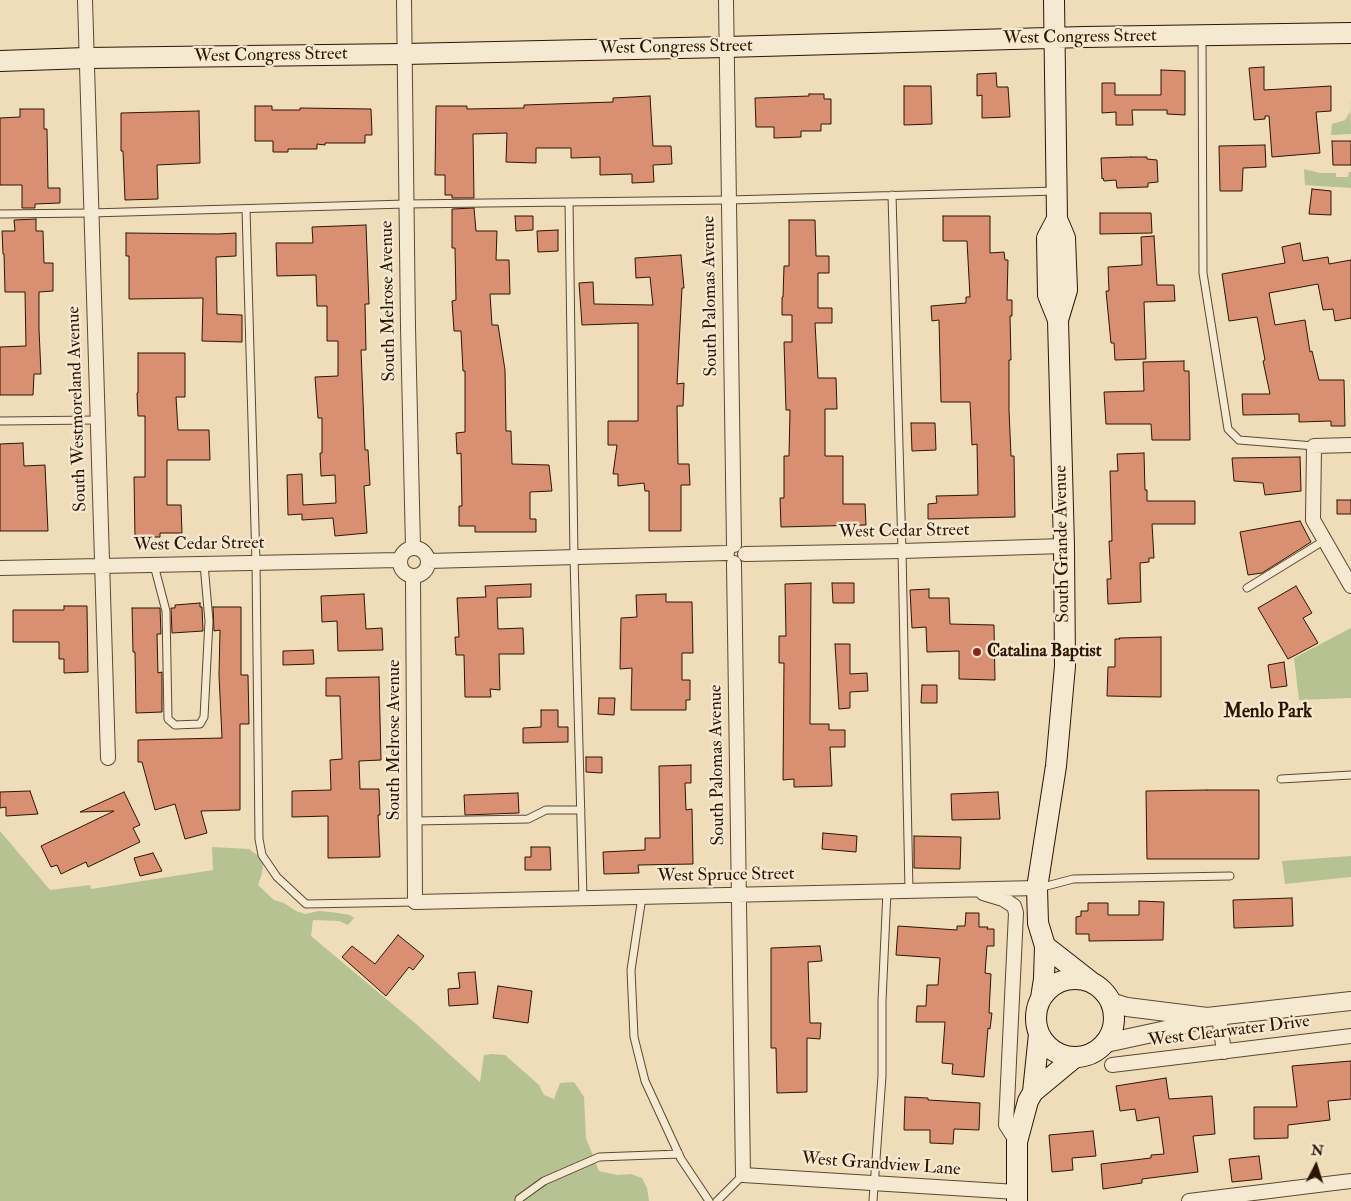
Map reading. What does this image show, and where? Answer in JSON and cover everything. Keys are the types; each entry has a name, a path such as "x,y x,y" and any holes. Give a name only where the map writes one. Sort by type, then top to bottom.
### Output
{"main road":[{"path":"1054,0 1056,190"},
{"name":"West Congress Street","path":"0,61 726,48 1055,38 1351,33"},
{"name":"South Grande Avenue","path":"1041,998 1044,979 1045,946 1038,923 1037,888 1056,766 1065,666 1058,320 1067,290 1065,238 1056,219 1056,190"},
{"path":"1045,946 1099,987 1111,1002 1114,1012 1112,1033 1106,1043 1097,1051 1086,1056 1074,1058 1063,1056 1053,1051 1039,1034 1036,1022 1036,1009 1048,989 1058,983 1069,979 1091,982"},
{"path":"1033,1092 1039,1034"},
{"path":"1017,1197 1017,1142 1028,1101 1033,1092 1074,1058"}],"street":[{"name":"South Westmoreland Avenue","path":"85,0 108,758"},
{"name":"South Melrose Avenue","path":"404,0 413,548"},
{"name":"South Palomas Avenue","path":"726,0 732,554 742,1175"},
{"path":"1351,445 1314,446 1313,520 1351,586"},
{"name":"West Cedar Street","path":"732,554 743,560 746,554 1064,546"},
{"path":"413,548 418,548 425,553 428,561 425,572 413,577 403,571 400,560 406,550 413,548"},
{"path":"428,561 732,554"},
{"name":"West Cedar Street","path":"0,568 400,560"},
{"name":"South Melrose Avenue","path":"413,577 415,902"},
{"name":"West Spruce Street","path":"415,902 1037,888"},
{"path":"972,889 1004,899 1014,906 1016,913 1006,1125 1017,1142"},
{"path":"1106,1043 1166,1030 1213,1016 1351,1001"},
{"path":"1111,1002 1127,1007 1213,1016"},
{"path":"1213,1016 1224,1052"},
{"name":"West Clearwater Drive","path":"1112,1065 1351,1036"},
{"name":"West Grandview Lane","path":"742,1175 874,1183 1017,1197"},
{"path":"1189,1201 1351,1180"}],"lane":[{"path":"1202,36 1203,273 1228,429 1239,440 1314,446"},
{"path":"0,214 406,204 729,200 1056,190"},
{"path":"892,195 909,890"},
{"path":"569,202 574,557 583,898"},
{"path":"246,208 256,563 259,839 262,855 277,877 306,904 415,902"},
{"path":"0,421 97,420"},
{"path":"1247,588 1325,540"},
{"path":"154,565 166,611 168,719 176,725 200,724 204,718 209,621 204,564"},
{"path":"1281,779 1351,775"},
{"path":"414,821 528,819 546,810 581,810"},
{"path":"1037,888 1073,878 1230,876"},
{"path":"873,1201 882,1076 882,1001 886,891"},
{"path":"642,896 631,970 634,1037 645,1081 679,1154 709,1201"},
{"path":"519,1201 519,1199 544,1180 599,1157 679,1154"},
{"path":"718,1201 742,1175"}],"green space":[{"path":"1350,96 1351,134 1331,135 1332,124 1345,120 1350,112"},
{"path":"1304,169 1320,173 1336,173 1336,177 1348,177 1349,172 1351,172 1351,188 1305,185"},
{"path":"1351,628 1351,698 1299,700 1294,658"},
{"path":"0,831 50,890 90,885 91,889 213,870 212,847 249,849 261,858 263,864 258,885 274,900 305,914 319,911 350,915 354,918 348,925 339,921 313,920 311,936 415,1023 480,1082 484,1055 492,1054 505,1055 539,1085 544,1095 554,1099 560,1083 574,1082 584,1097 586,1138 599,1171 617,1175 631,1174 642,1178 647,1188 649,1201 0,1201"},
{"path":"1351,856 1351,877 1285,884 1282,861"}],"building":[{"path":"1264,67 1264,90 1331,86 1331,111 1316,112 1320,153 1272,157 1269,116 1265,116 1265,119 1254,120 1249,68"},
{"path":"1161,70 1185,71 1185,115 1167,114 1167,110 1132,110 1133,125 1116,125 1116,112 1102,113 1102,83 1115,83 1115,95 1161,95"},
{"path":"996,73 997,87 1008,87 1010,117 982,118 982,95 977,96 977,74"},
{"path":"904,86 931,86 932,124 904,125"},
{"path":"809,94 824,94 824,99 831,99 831,124 821,124 821,131 801,131 801,137 774,138 774,127 756,127 755,98 809,96"},
{"path":"650,96 653,146 671,146 672,164 653,165 654,182 632,183 632,174 600,175 600,157 571,158 571,148 536,148 536,163 506,162 507,133 473,134 474,198 452,198 452,195 445,195 445,175 435,175 436,106 467,106 467,109 524,108 524,105 613,102 613,98"},
{"path":"255,106 272,106 272,110 300,110 300,108 371,109 372,135 365,135 365,143 325,143 325,145 317,144 317,149 288,149 288,152 273,152 273,141 255,141"},
{"path":"20,109 44,109 44,129 47,129 48,188 60,188 60,203 35,204 35,208 22,208 22,185 0,185 0,118 20,117"},
{"path":"199,111 200,163 157,165 158,199 125,200 123,151 121,151 121,113"},
{"path":"1332,141 1351,141 1351,165 1333,165"},
{"path":"1265,145 1266,167 1243,168 1242,191 1220,191 1219,146"},
{"path":"1147,157 1147,159 1157,160 1158,182 1148,183 1148,187 1117,188 1116,180 1104,181 1102,179 1101,158"},
{"path":"1312,189 1331,191 1331,215 1309,214"},
{"path":"474,208 476,231 497,231 496,260 509,260 510,294 490,294 492,325 498,325 505,370 506,431 511,431 512,464 549,465 552,491 530,492 530,519 536,519 536,532 475,532 475,526 459,526 459,506 462,506 461,453 457,454 456,433 465,432 465,371 463,371 461,331 454,331 452,301 456,300 455,248 452,248 452,209"},
{"path":"1100,213 1151,213 1152,233 1100,234"},
{"path":"515,216 533,216 533,230 516,231"},
{"path":"943,216 990,216 990,253 1004,252 1005,260 1008,260 1007,300 1012,300 1012,316 1010,316 1009,410 1011,456 1014,456 1015,517 928,519 928,504 937,503 936,496 978,495 977,444 972,445 970,402 941,402 939,320 932,321 931,306 966,303 966,297 970,297 967,241 943,241"},
{"path":"36,219 36,231 43,231 44,263 53,263 53,291 39,292 41,374 34,374 33,395 0,395 0,347 26,346 25,292 5,292 2,231 15,231 14,220"},
{"path":"789,220 815,220 816,256 829,256 829,273 818,273 818,308 832,308 832,323 815,323 818,378 836,378 837,409 825,409 825,456 843,456 843,504 865,504 866,525 781,527 780,498 784,498 784,456 789,456 790,410 786,410 784,342 792,342 792,315 782,315 784,266 789,266"},
{"path":"366,225 369,304 365,304 366,350 361,350 365,450 368,450 370,485 364,486 367,533 335,536 333,518 302,520 302,514 288,515 287,475 302,474 303,505 336,503 335,475 321,476 322,418 318,418 315,377 338,376 338,341 327,341 327,306 317,306 316,275 277,276 276,243 313,243 312,227"},
{"path":"558,230 558,251 538,252 537,231"},
{"path":"126,233 236,233 236,256 216,257 217,314 242,315 242,342 202,341 203,298 129,299 129,256 126,256"},
{"path":"1154,236 1157,285 1174,285 1175,301 1144,302 1146,359 1115,360 1114,343 1111,343 1106,291 1109,291 1108,267 1142,265 1141,237"},
{"path":"1300,243 1303,261 1328,257 1329,264 1351,260 1351,318 1335,321 1333,309 1323,310 1318,284 1269,293 1275,325 1305,320 1310,352 1312,351 1319,380 1344,380 1345,426 1331,426 1331,421 1299,422 1299,414 1243,415 1242,394 1270,394 1263,361 1265,360 1257,317 1229,321 1222,274 1285,263 1282,247"},
{"path":"681,255 684,288 682,288 677,384 684,383 683,406 677,406 678,464 689,464 690,485 681,485 681,531 649,531 649,491 645,491 644,483 618,486 618,474 613,474 617,445 608,445 608,421 638,421 638,323 582,325 579,283 593,282 594,304 653,305 650,277 636,278 635,258"},
{"path":"138,353 185,353 185,397 176,397 178,430 209,430 210,460 167,460 167,505 181,505 182,533 160,533 160,537 135,537 134,477 145,477 145,416 138,416"},
{"path":"1184,361 1184,371 1189,371 1190,440 1152,440 1151,424 1106,424 1104,392 1144,391 1143,362"},
{"path":"911,423 935,423 936,450 912,451"},
{"path":"23,443 24,466 45,465 48,531 0,531 0,444"},
{"path":"1144,453 1147,501 1195,501 1195,524 1152,524 1154,558 1149,558 1149,562 1140,563 1141,602 1108,604 1107,579 1111,579 1109,541 1112,541 1110,471 1118,471 1117,454"},
{"path":"1300,457 1301,491 1265,495 1263,483 1234,481 1232,458"},
{"path":"1337,500 1351,500 1351,514 1337,514"},
{"path":"1300,521 1311,542 1262,573 1248,575 1240,532"},
{"path":"811,583 810,724 829,724 829,730 845,730 845,747 830,747 832,786 794,787 794,779 783,780 784,663 779,663 779,636 786,636 785,584"},
{"path":"832,583 854,583 854,603 833,603"},
{"path":"531,584 531,597 497,598 498,629 523,628 524,654 499,654 500,690 490,689 491,697 465,697 464,655 456,655 455,637 459,637 457,598 486,597 485,586"},
{"path":"1296,586 1312,613 1303,618 1318,643 1288,659 1258,608"},
{"path":"929,589 929,598 949,598 950,624 994,625 995,680 959,679 959,651 927,652 926,627 912,628 910,590"},
{"path":"364,594 366,629 382,628 383,650 338,651 337,621 322,622 321,596"},
{"path":"666,594 666,602 692,602 693,653 682,653 682,680 690,680 690,700 686,700 686,710 631,710 632,668 620,669 621,618 637,617 636,595"},
{"path":"200,603 200,607 202,607 203,631 172,633 171,608 175,608 175,605"},
{"path":"64,606 87,606 88,672 64,673 64,659 59,659 59,642 13,642 13,610 64,610"},
{"path":"213,607 241,607 241,675 248,675 249,724 240,724 240,810 201,811 207,833 185,839 175,804 155,810 142,762 138,762 138,740 222,738 219,675 220,630 214,631"},
{"path":"132,608 160,608 161,634 157,634 158,673 162,672 162,712 136,713"},
{"path":"1161,637 1161,697 1107,696 1108,667 1115,667 1115,639"},
{"path":"835,644 850,644 850,674 867,673 868,691 850,692 850,708 839,709"},
{"path":"313,650 314,664 283,665 283,651"},
{"path":"1284,662 1287,686 1271,688 1268,665"},
{"path":"379,677 381,760 359,761 360,789 379,789 380,857 328,858 328,816 292,817 292,791 331,790 330,760 342,759 340,696 326,696 326,678"},
{"path":"922,685 937,685 937,703 921,703"},
{"path":"599,698 615,698 614,715 598,714"},
{"path":"541,710 558,710 558,727 568,727 568,742 523,743 523,728 541,727"},
{"path":"586,757 602,757 602,773 586,772"},
{"path":"691,765 691,783 685,783 686,810 692,809 693,864 638,865 639,873 604,874 603,852 645,850 645,838 660,838 659,766"},
{"path":"1259,790 1259,859 1147,859 1146,791"},
{"path":"30,791 38,814 6,816 6,807 0,808 0,792"},
{"path":"124,792 140,825 133,828 140,842 88,867 86,862 61,874 57,865 51,867 41,846 114,811 80,812"},
{"path":"998,792 1000,819 952,820 951,794"},
{"path":"518,793 519,813 465,815 464,795"},
{"path":"823,833 857,836 856,852 822,849"},
{"path":"914,836 961,837 960,869 914,868"},
{"path":"531,847 550,847 551,870 525,870 525,857 531,857"},
{"path":"153,853 162,871 140,876 134,858"},
{"path":"1292,898 1293,926 1234,928 1233,900"},
{"path":"1139,901 1164,902 1163,940 1089,941 1089,934 1076,934 1076,917 1081,916 1081,911 1088,911 1088,903 1108,903 1108,915 1139,915"},
{"path":"966,913 979,913 979,927 994,929 994,946 987,946 985,973 991,974 989,1013 992,1013 990,1029 988,1028 984,1077 952,1074 953,1064 942,1063 945,1022 916,1022 917,1006 926,1006 927,985 938,985 940,958 896,955 898,926 957,930 957,926 965,926"},
{"path":"398,935 424,956 413,970 409,967 386,996 342,957 352,946 375,964"},
{"path":"820,946 822,961 808,962 810,1023 821,1023 820,1039 807,1038 807,1092 777,1093 776,1048 771,1048 771,948"},
{"path":"475,972 478,1004 449,1006 448,989 460,988 458,973"},
{"path":"498,986 532,991 528,1023 493,1018"},
{"path":"1351,1061 1351,1099 1328,1101 1330,1120 1288,1125 1288,1138 1254,1139 1254,1107 1297,1107 1292,1066"},
{"path":"1166,1078 1169,1099 1212,1096 1215,1134 1193,1136 1198,1172 1142,1179 1142,1183 1103,1189 1101,1164 1151,1158 1151,1155 1164,1154 1159,1117 1137,1121 1135,1109 1120,1111 1116,1086"},
{"path":"905,1097 980,1103 979,1130 954,1129 953,1144 930,1143 930,1130 904,1130"},
{"path":"1093,1131 1096,1156 1072,1158 1073,1170 1052,1172 1049,1135"},
{"path":"1259,1156 1262,1179 1232,1182 1229,1159"}],"place":[{"name":"Catalina Baptist","path":"977,652"}],"district":[{"name":"Menlo Park","path":"1268,713"}]}
